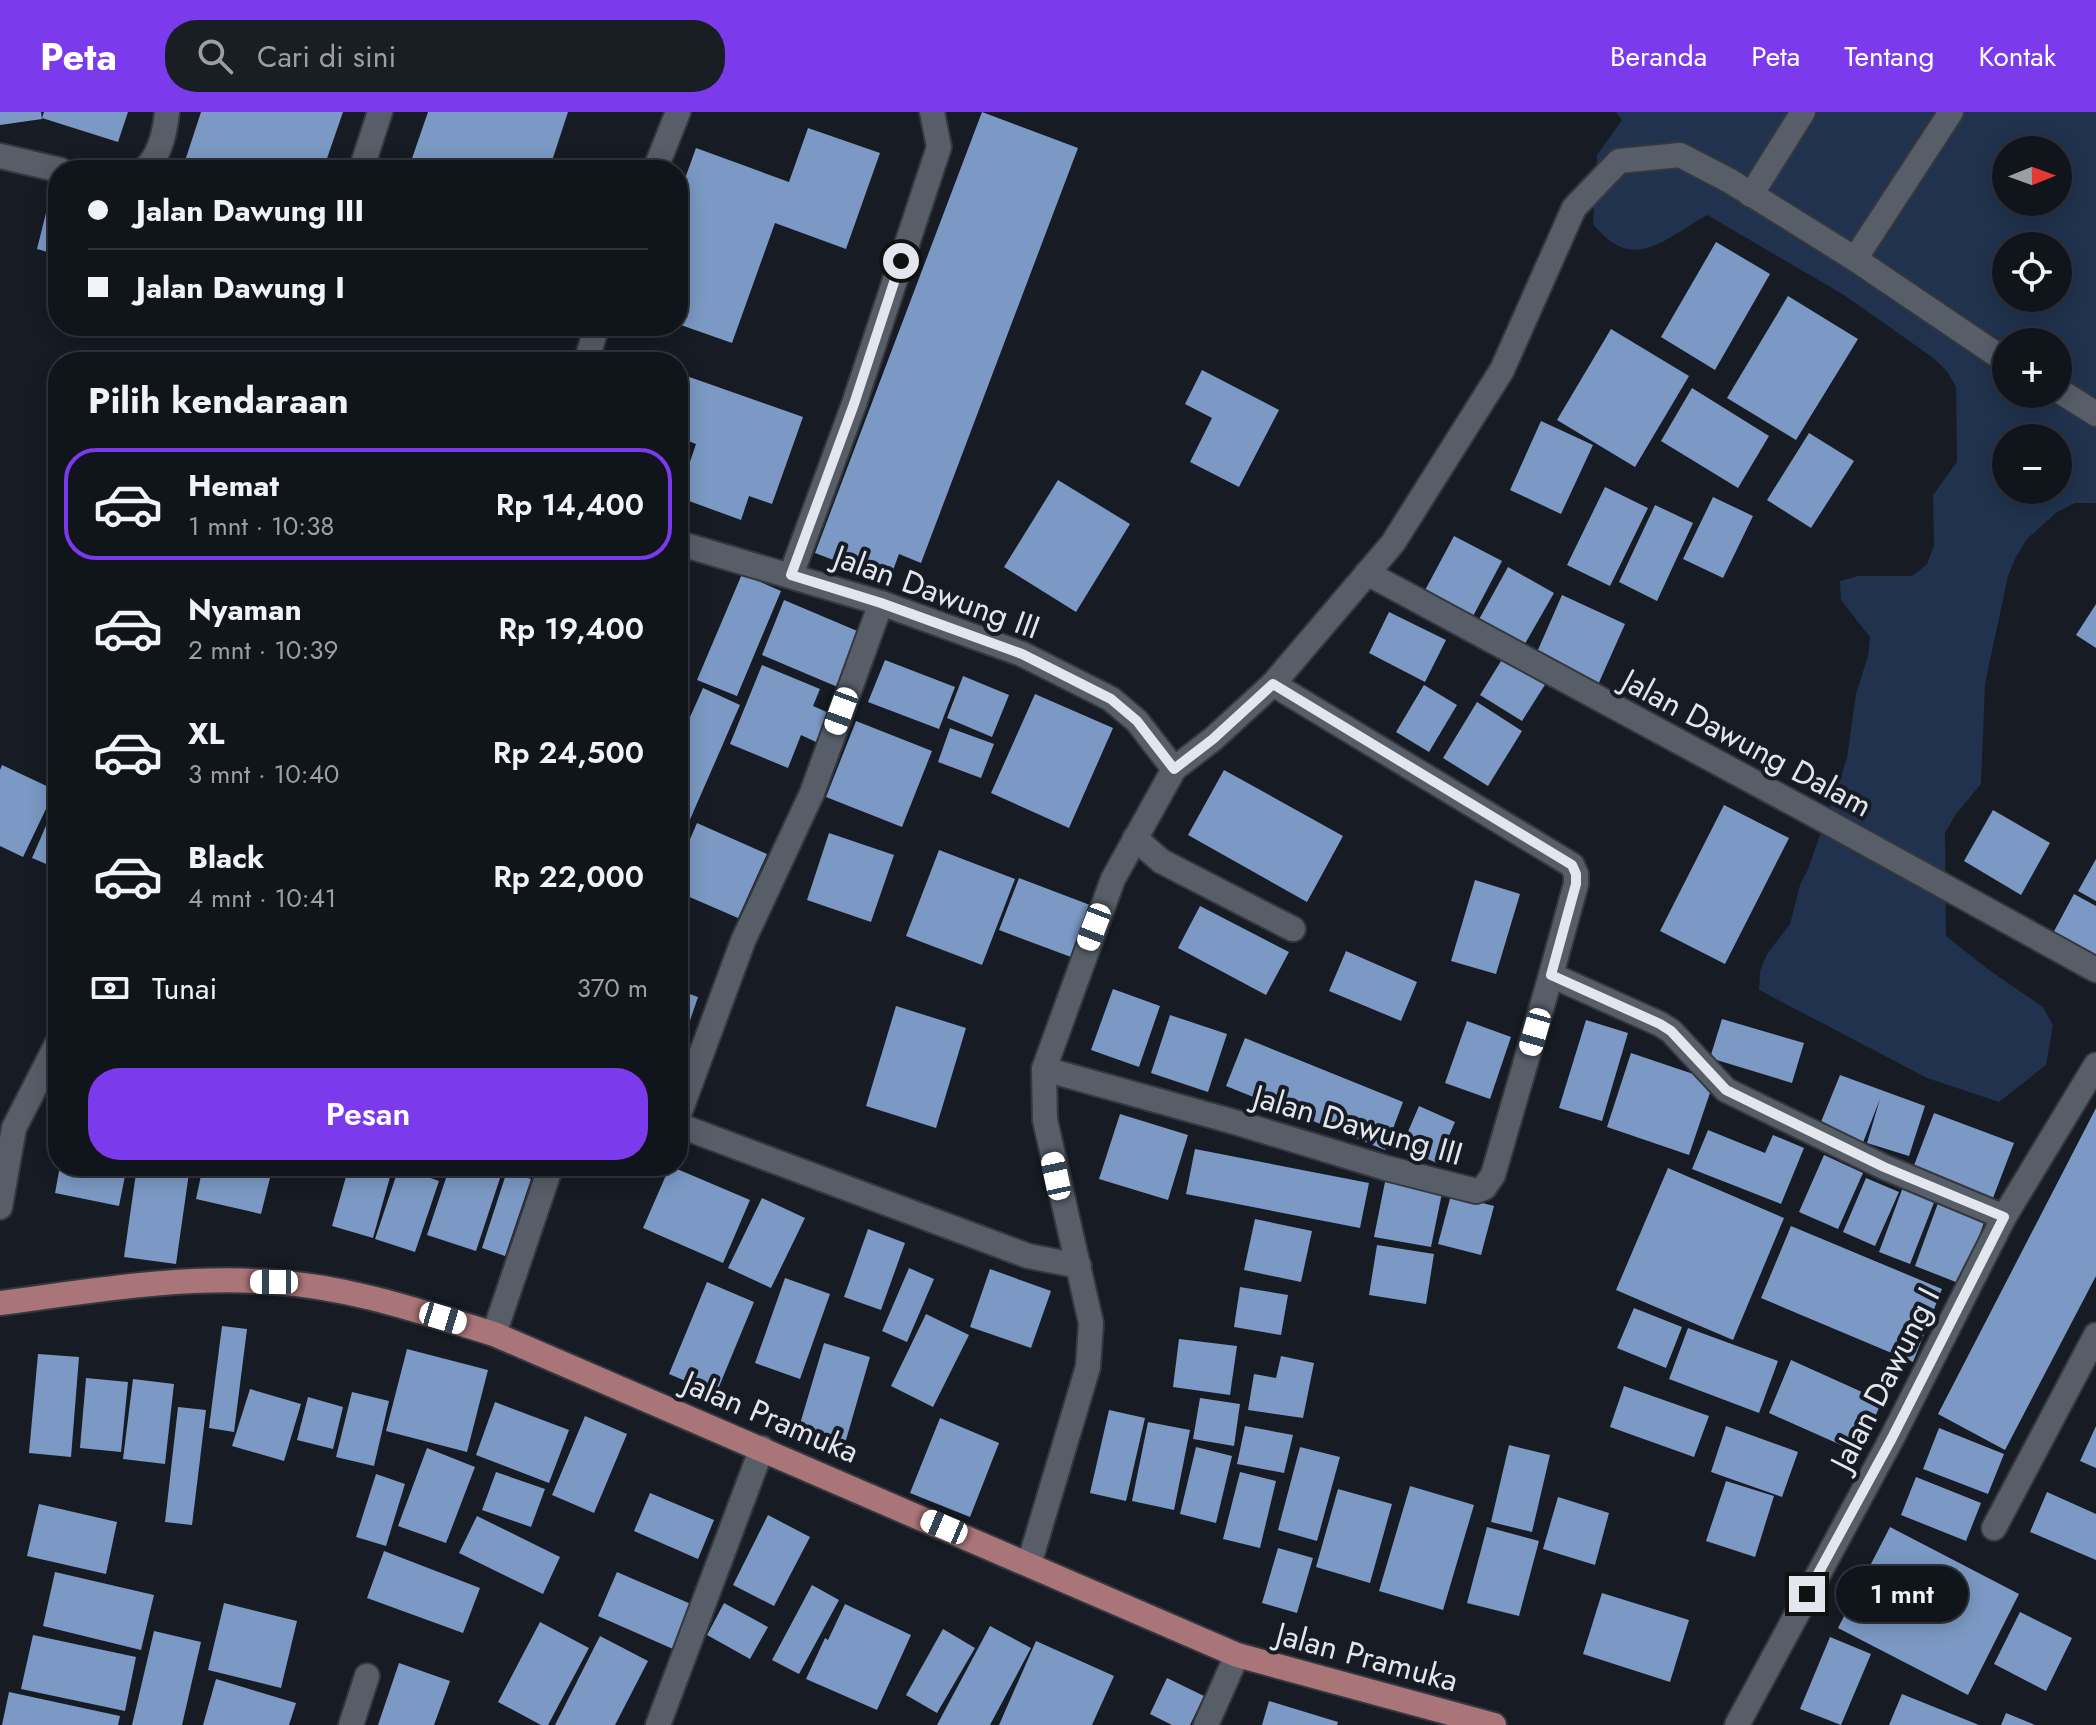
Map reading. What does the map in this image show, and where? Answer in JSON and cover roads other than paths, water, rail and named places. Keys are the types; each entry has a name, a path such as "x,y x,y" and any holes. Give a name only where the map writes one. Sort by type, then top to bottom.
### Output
{"main road":[{"name":"Jalan Pramuka","path":"0,1303 150,1283 274,1282 367,1295 494,1334 1237,1655 1494,1725"}],"street":[{"path":"155,160 167,112"},
{"path":"364,160 380,112"},
{"path":"659,160 678,112"},
{"name":"Jalan Dawung III","path":"791,575 854,404 939,147 932,112"},
{"path":"1751,195 1803,112"},
{"path":"1855,259 1951,112"},
{"path":"1029,1564 1088,1367 1091,1323 1045,1120 1044,1069 1113,879 1174,769 1213,739 1273,684 1393,543 1502,370 1574,208 1619,161 1680,155 1855,259 1992,352"},
{"path":"0,156 48,167"},
{"path":"2072,397 2094,408"},
{"name":"Jalan Dawung III","path":"688,546 881,603 1022,654 1111,699 1137,721 1174,769"},
{"name":"Jalan Dawung Dalam","path":"1367,573 2096,970"},
{"path":"688,1090 743,941 812,793 881,603"},
{"path":"1273,684 1572,865 1576,884 1551,975 1671,1031 1726,1090 1884,1167 2004,1217"},
{"path":"1135,838 1161,861 1293,929"},
{"name":"Jalan Dawung III","path":"1044,1069 1476,1191 1484,1188 1493,1175 1551,975"},
{"path":"0,1207 7,1127 48,1059"},
{"name":"Jalan Dawung I","path":"1737,1725 1892,1438 2004,1217 2096,1065"},
{"path":"688,1129 1028,1256 1079,1266"},
{"path":"494,1334 548,1176"},
{"path":"1994,1528 2096,1335"},
{"path":"658,1725 762,1448"},
{"path":"1206,1725 1237,1655"},
{"path":"351,1725 367,1676"}]}
